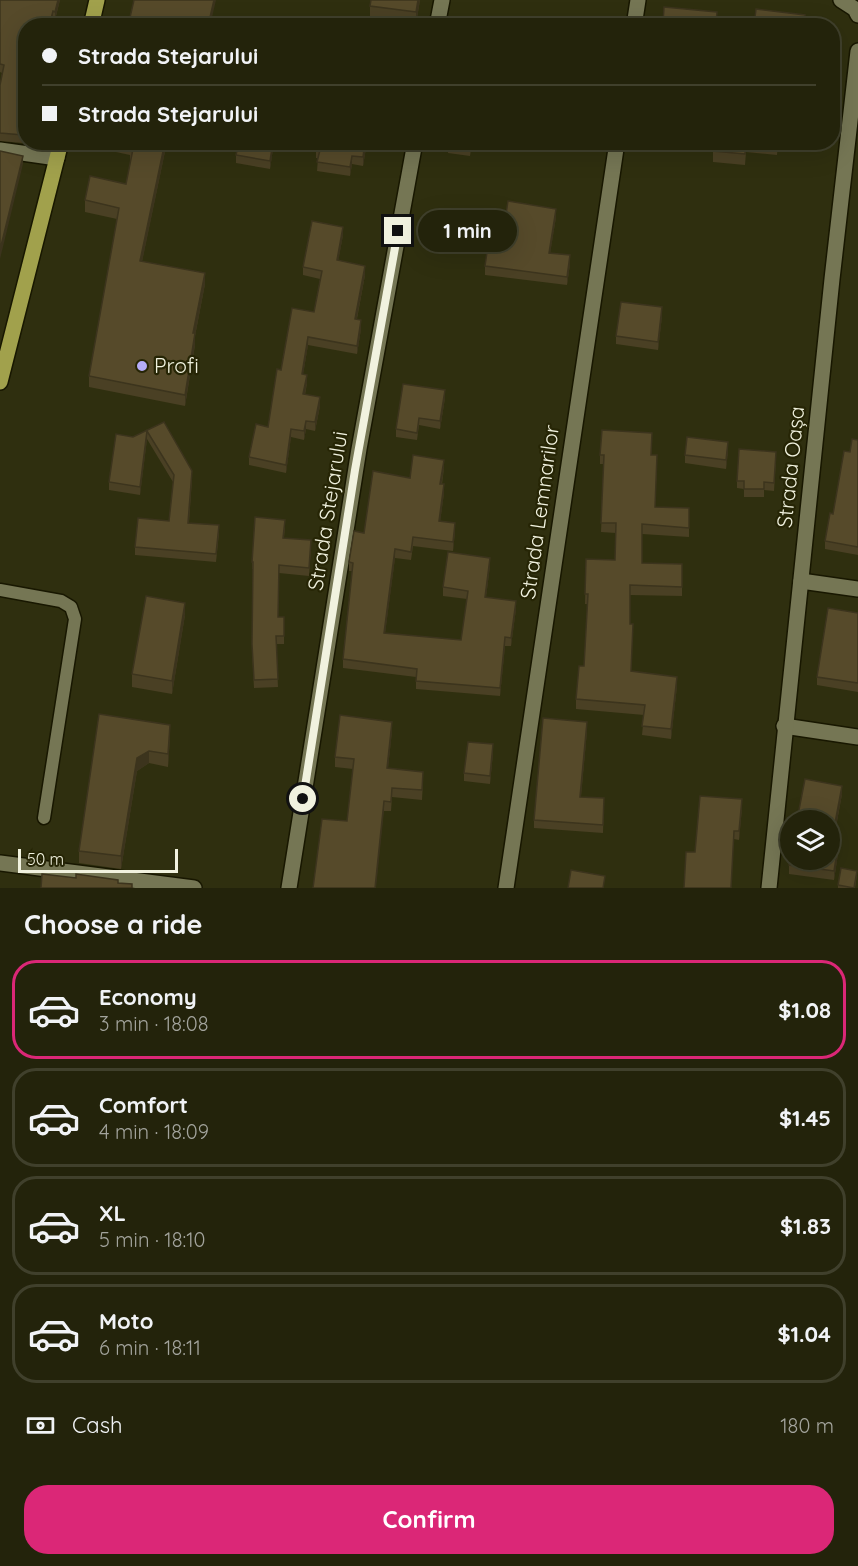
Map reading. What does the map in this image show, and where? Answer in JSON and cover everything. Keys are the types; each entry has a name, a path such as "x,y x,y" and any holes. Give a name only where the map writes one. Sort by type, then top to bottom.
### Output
{"main road":[{"path":"93,18 97,0"},
{"path":"0,382 59,150"}],"street":[{"path":"439,18 442,0"},
{"path":"635,18 638,0"},
{"path":"841,0 855,9 858,15"},
{"name":"Strada Oașa","path":"769,888 784,726 858,51"},
{"path":"0,150 57,158"},
{"name":"Strada Stejarului","path":"289,888 355,472 414,150"},
{"name":"Strada Lemnarilor","path":"506,888 616,150"},
{"path":"801,581 858,589"},
{"path":"784,726 858,737"},
{"path":"0,863 194,888"}],"lane":[{"path":"0,590 62,601 71,607 75,619 45,818"}],"building":[{"path":"0,0 58,0 51,18 18,18 18,135 0,133 0,85 4,65 0,64"},
{"path":"134,0 214,0 210,18 130,18"},
{"path":"371,0 418,0 416,12 370,6"},
{"path":"664,7 717,12 717,18 663,18"},
{"path":"756,9 805,15 805,18 755,18"},
{"path":"133,150 163,150 140,261 205,273 193,333 195,333 185,395 89,376 119,208 85,200 90,176 126,184"},
{"path":"237,150 272,150 270,161 236,155"},
{"path":"320,150 364,150 363,157 352,156 350,167 317,162"},
{"path":"713,150 745,150 745,154"},
{"path":"0,151 23,156 0,250"},
{"path":"508,201 556,209 549,253 570,255 567,277 485,266 488,245 501,246"},
{"path":"312,221 343,227 337,260 365,266 355,319 361,320 357,346 308,337 302,374 307,375 303,394 320,397 315,422 306,421 304,431 291,429 286,465 249,457 256,424 268,427 277,369 281,370 292,308 314,312 322,271 303,267"},
{"path":"621,302 662,307 658,342 616,336"},
{"path":"403,384 445,390 440,421 419,418 417,433 396,429"},
{"path":"164,422 192,471 188,523 219,525 216,554 135,547 138,518 169,521 174,475 147,431 140,487 109,482 116,434 133,437"},
{"path":"602,430 652,433 651,455 657,455 655,507 689,508 689,528 642,524 642,563 682,564 682,587 630,585 630,624 633,624 631,671 677,677 671,729 642,726 645,705 576,699 579,666 584,666 588,594 585,594 586,559 615,560 616,523 601,523 604,455 600,455"},
{"path":"687,437 728,442 726,460 685,455"},
{"path":"852,439 858,440 858,547 825,541 830,513 833,514 844,451 850,452"},
{"path":"739,449 776,452 774,483 764,482 764,489 744,489 744,481 737,481"},
{"path":"413,455 444,460 440,484 444,484 439,521 455,523 453,542 413,537 411,552 395,549 384,633 461,640 468,591 443,587 448,552 490,558 485,597 516,601 511,638 505,637 500,688 416,681 417,669 343,659 353,563 349,562 354,531 364,533 373,471 410,478"},
{"path":"255,517 285,520 283,538 311,540 309,568 279,565 278,617 284,617 284,636 276,636 278,679 254,680 252,562"},
{"path":"146,596 185,603 172,681 132,674"},
{"path":"828,608 858,613 858,683 817,677"},
{"path":"99,714 170,725 168,754 149,751 137,758 121,856 79,851"},
{"path":"340,715 392,722 387,768 423,772 422,790 392,788 391,802 384,801 375,888 313,888 322,819 347,821 354,759 335,757"},
{"path":"543,718 587,722 580,797 604,798 603,825 534,820"},
{"path":"468,742 493,744 490,776 464,773"},
{"path":"805,779 842,786 837,810 799,810"},
{"path":"700,796 742,799 739,831 734,831 731,888 684,888 686,852 695,852"},
{"path":"841,868 857,871 854,888 838,885"},
{"path":"571,870 605,876 603,888 568,888"},
{"path":"42,874 76,878 76,874 118,880 118,883 132,884 132,888 41,888"}],"place":[{"name":"Profi","path":"142,366"}],"route":[{"path":"303,799 355,470 398,231"}]}
